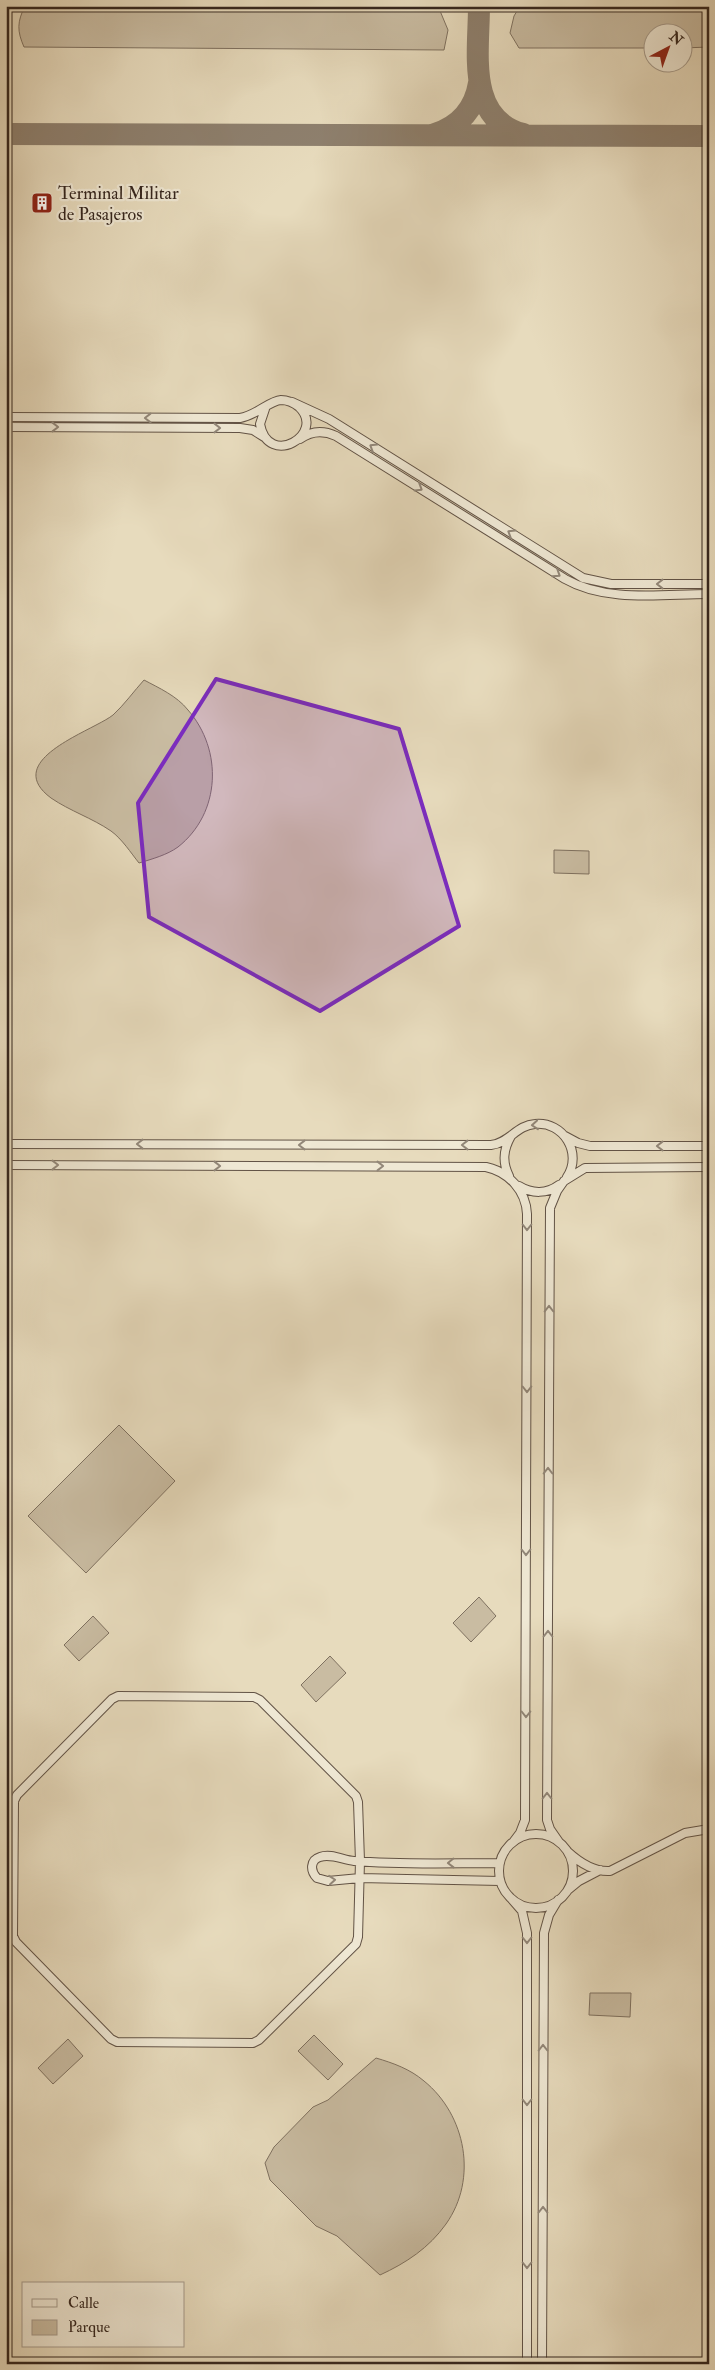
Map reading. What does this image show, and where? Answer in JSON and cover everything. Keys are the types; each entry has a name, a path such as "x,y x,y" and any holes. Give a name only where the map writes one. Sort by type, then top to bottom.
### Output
{"street":[{"path":"709,584 611,584 583,578 329,419 292,402 280,400 256,414 240,418 7,417 7,427 240,428 254,430 277,445 283,446 290,445 309,433 319,431 336,436 580,586 608,594 709,594"},
{"path":"292,402 302,410 306,421 300,438"},
{"path":"265,409 260,424 267,439"},
{"path":"6,1144 491,1145 501,1143 517,1130 534,1124 543,1124 560,1131 573,1140 590,1146 709,1146"},
{"path":"560,1131 566,1138 573,1155 572,1165 554,1196 549,1214 547,1820 550,1829 566,1849 581,1862 600,1870 614,1870 685,1833 709,1829"},
{"path":"511,1136 504,1151 505,1168 524,1199 528,1214 526,1820 520,1833 507,1847 500,1863 500,1881 509,1896 522,1911 527,1933 527,2364"},
{"path":"6,1165 486,1166 498,1171 521,1188 539,1193 548,1191 576,1172 590,1167 709,1167"},
{"path":"118,1696 254,1697 260,1700 356,1796 358,1802 360,1861 358,1938 356,1944 259,2040 253,2043 118,2042 112,2039 70,1998 16,1942 13,1936 14,1801 17,1795 99,1712 112,1699 118,1696"},
{"path":"514,1841 532,1834 550,1837 559,1842"},
{"path":"542,2364 544,1933 549,1915 569,1887 573,1868 566,1849"},
{"path":"500,1863 415,1864 360,1861 323,1856 317,1858 312,1869 313,1874 323,1881 360,1878 500,1881"},
{"path":"415,1864 415,1878"},
{"path":"509,1896 524,1906 533,1908 551,1905 579,1881 600,1870"}],"highlighted area":[{"path":"216,679 399,729 459,926 320,1011 149,917 138,803"}],"green space":[{"path":"25,6 438,6 448,30 444,50 24,47 19,27 20,17"},
{"path":"520,6 709,6 709,47 692,48 692,22 642,22 642,48 519,48 510,33 514,16"},
{"path":"144,680 179,701 199,726 212,762 212,781 203,817 192,833 174,850 139,863 123,842 111,831 51,798 38,784 36,771 43,759 55,748 113,715"},
{"path":"554,850 589,851 589,874 554,873"},
{"path":"119,1425 175,1481 86,1573 28,1516"},
{"path":"479,1597 496,1616 471,1642 453,1623"},
{"path":"93,1616 109,1633 79,1661 64,1645"},
{"path":"330,1656 346,1673 316,1702 301,1685"},
{"path":"590,1993 631,1993 630,2017 589,2015"},
{"path":"314,2035 343,2064 328,2080 298,2051"},
{"path":"68,2039 83,2056 53,2084 38,2068"},
{"path":"376,2058 395,2064 413,2073 438,2095 450,2111 458,2129 463,2148 464,2168 462,2187 456,2206 439,2233 425,2248 380,2275 337,2236 316,2226 270,2180 265,2163 274,2147 313,2107 328,2100"}],"taxiway":[{"path":"479,6 478,63 484,99 492,114 505,126 523,134"},
{"path":"435,134 452,126 465,115 474,100 479,83"},
{"path":"6,134 709,136"}],"place":[{"name":"Terminal Militar de Pasajeros","path":"42,203"}]}
